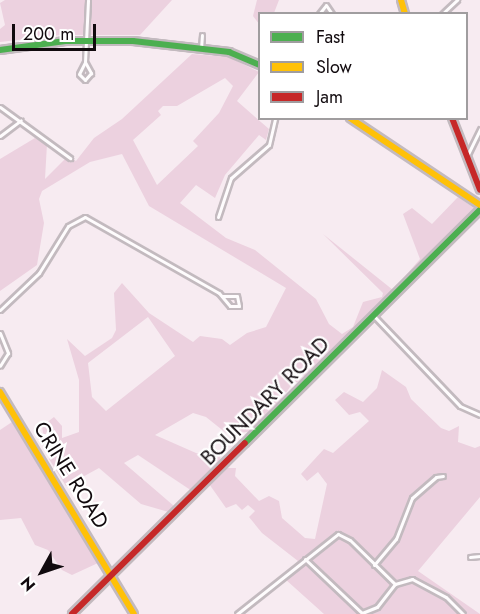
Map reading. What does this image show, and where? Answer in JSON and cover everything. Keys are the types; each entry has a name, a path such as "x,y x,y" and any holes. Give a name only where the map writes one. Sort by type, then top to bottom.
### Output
{"street":[{"path":"85,62 91,73 85,80 79,74 85,62 88,0"},
{"path":"444,12 457,0"},
{"path":"321,12 326,5 331,12"},
{"path":"201,49 202,35"},
{"path":"0,50 85,41 234,52 258,63"},
{"path":"0,107 21,120 70,158"},
{"path":"0,136 21,120"},
{"path":"218,217 231,178 269,145 275,120"},
{"path":"353,120 480,205"},
{"path":"453,120 468,154 480,190"},
{"path":"468,154 480,129"},
{"name":"BOUNDARY ROAD","path":"72,614 480,210"},
{"path":"0,310 39,273 68,226 85,217 222,296 230,306 239,306 237,296 222,296"},
{"path":"374,316 460,406 480,415"},
{"path":"0,333 8,353 0,366"},
{"name":"CRINE ROAD","path":"0,392 113,575 134,614"},
{"path":"374,565 396,539 412,498 436,477 443,476"},
{"path":"237,614 338,534 395,584"},
{"path":"470,557 480,556"},
{"path":"305,559 362,613 377,607 395,584 412,579 420,581 463,614"}],"shaded area":[{"path":"5,0 172,0 140,35 61,35 0,42 0,29 5,25 0,3"},
{"path":"257,0 279,0 274,12 258,12 258,23 253,16"},
{"path":"192,54 229,57 258,72 237,101 269,129 266,140 259,135 225,175 215,198 196,185 180,203 226,238 255,250 316,299 329,324 342,334 353,327 363,302 382,297 383,293 323,234 393,290 420,259 403,214 412,208 432,224 458,197 477,210 315,376 292,384 275,409 249,432 226,433 206,417 193,413 155,435 196,453 220,456 222,468 236,468 235,476 259,501 269,496 279,501 282,518 305,538 315,539 327,484 318,472 307,481 301,474 324,449 333,453 369,421 360,412 349,415 335,400 344,392 363,402 377,388 382,370 406,387 411,399 441,428 449,431 459,426 458,442 475,448 480,446 480,497 418,571 480,614 324,614 285,579 298,561 262,533 249,517 255,511 248,505 242,510 236,504 226,508 207,481 192,491 138,455 124,463 174,506 172,513 141,504 99,468 66,486 49,459 57,444 43,433 42,426 54,417 62,426 62,438 79,432 79,380 67,339 85,356 112,338 116,330 114,293 122,283 149,313 193,342 200,336 222,339 230,345 247,333 266,327 286,288 149,206 122,154 90,162 42,191 39,199 44,223 37,265 0,291 0,159 35,138 47,144 45,179 68,156 76,161 94,138 122,119","holes":["225,78 233,86 219,113 193,141 198,146 157,185 133,140 161,115 158,111 163,106 177,106","148,317 175,356 106,411 92,397 88,363"]},
{"path":"12,422 98,563 72,575 62,570 48,550 35,545 21,518 0,520 0,430"}],"traffic: fast":[{"path":"0,50 65,41 133,41 229,52 258,64"},
{"path":"245,443 480,210"}],"traffic: slow":[{"path":"401,0 404,12"},
{"path":"353,120 480,205"},
{"path":"0,392 134,614"}],"traffic: jam":[{"path":"453,120 480,190"},
{"path":"72,614 245,443"}]}
